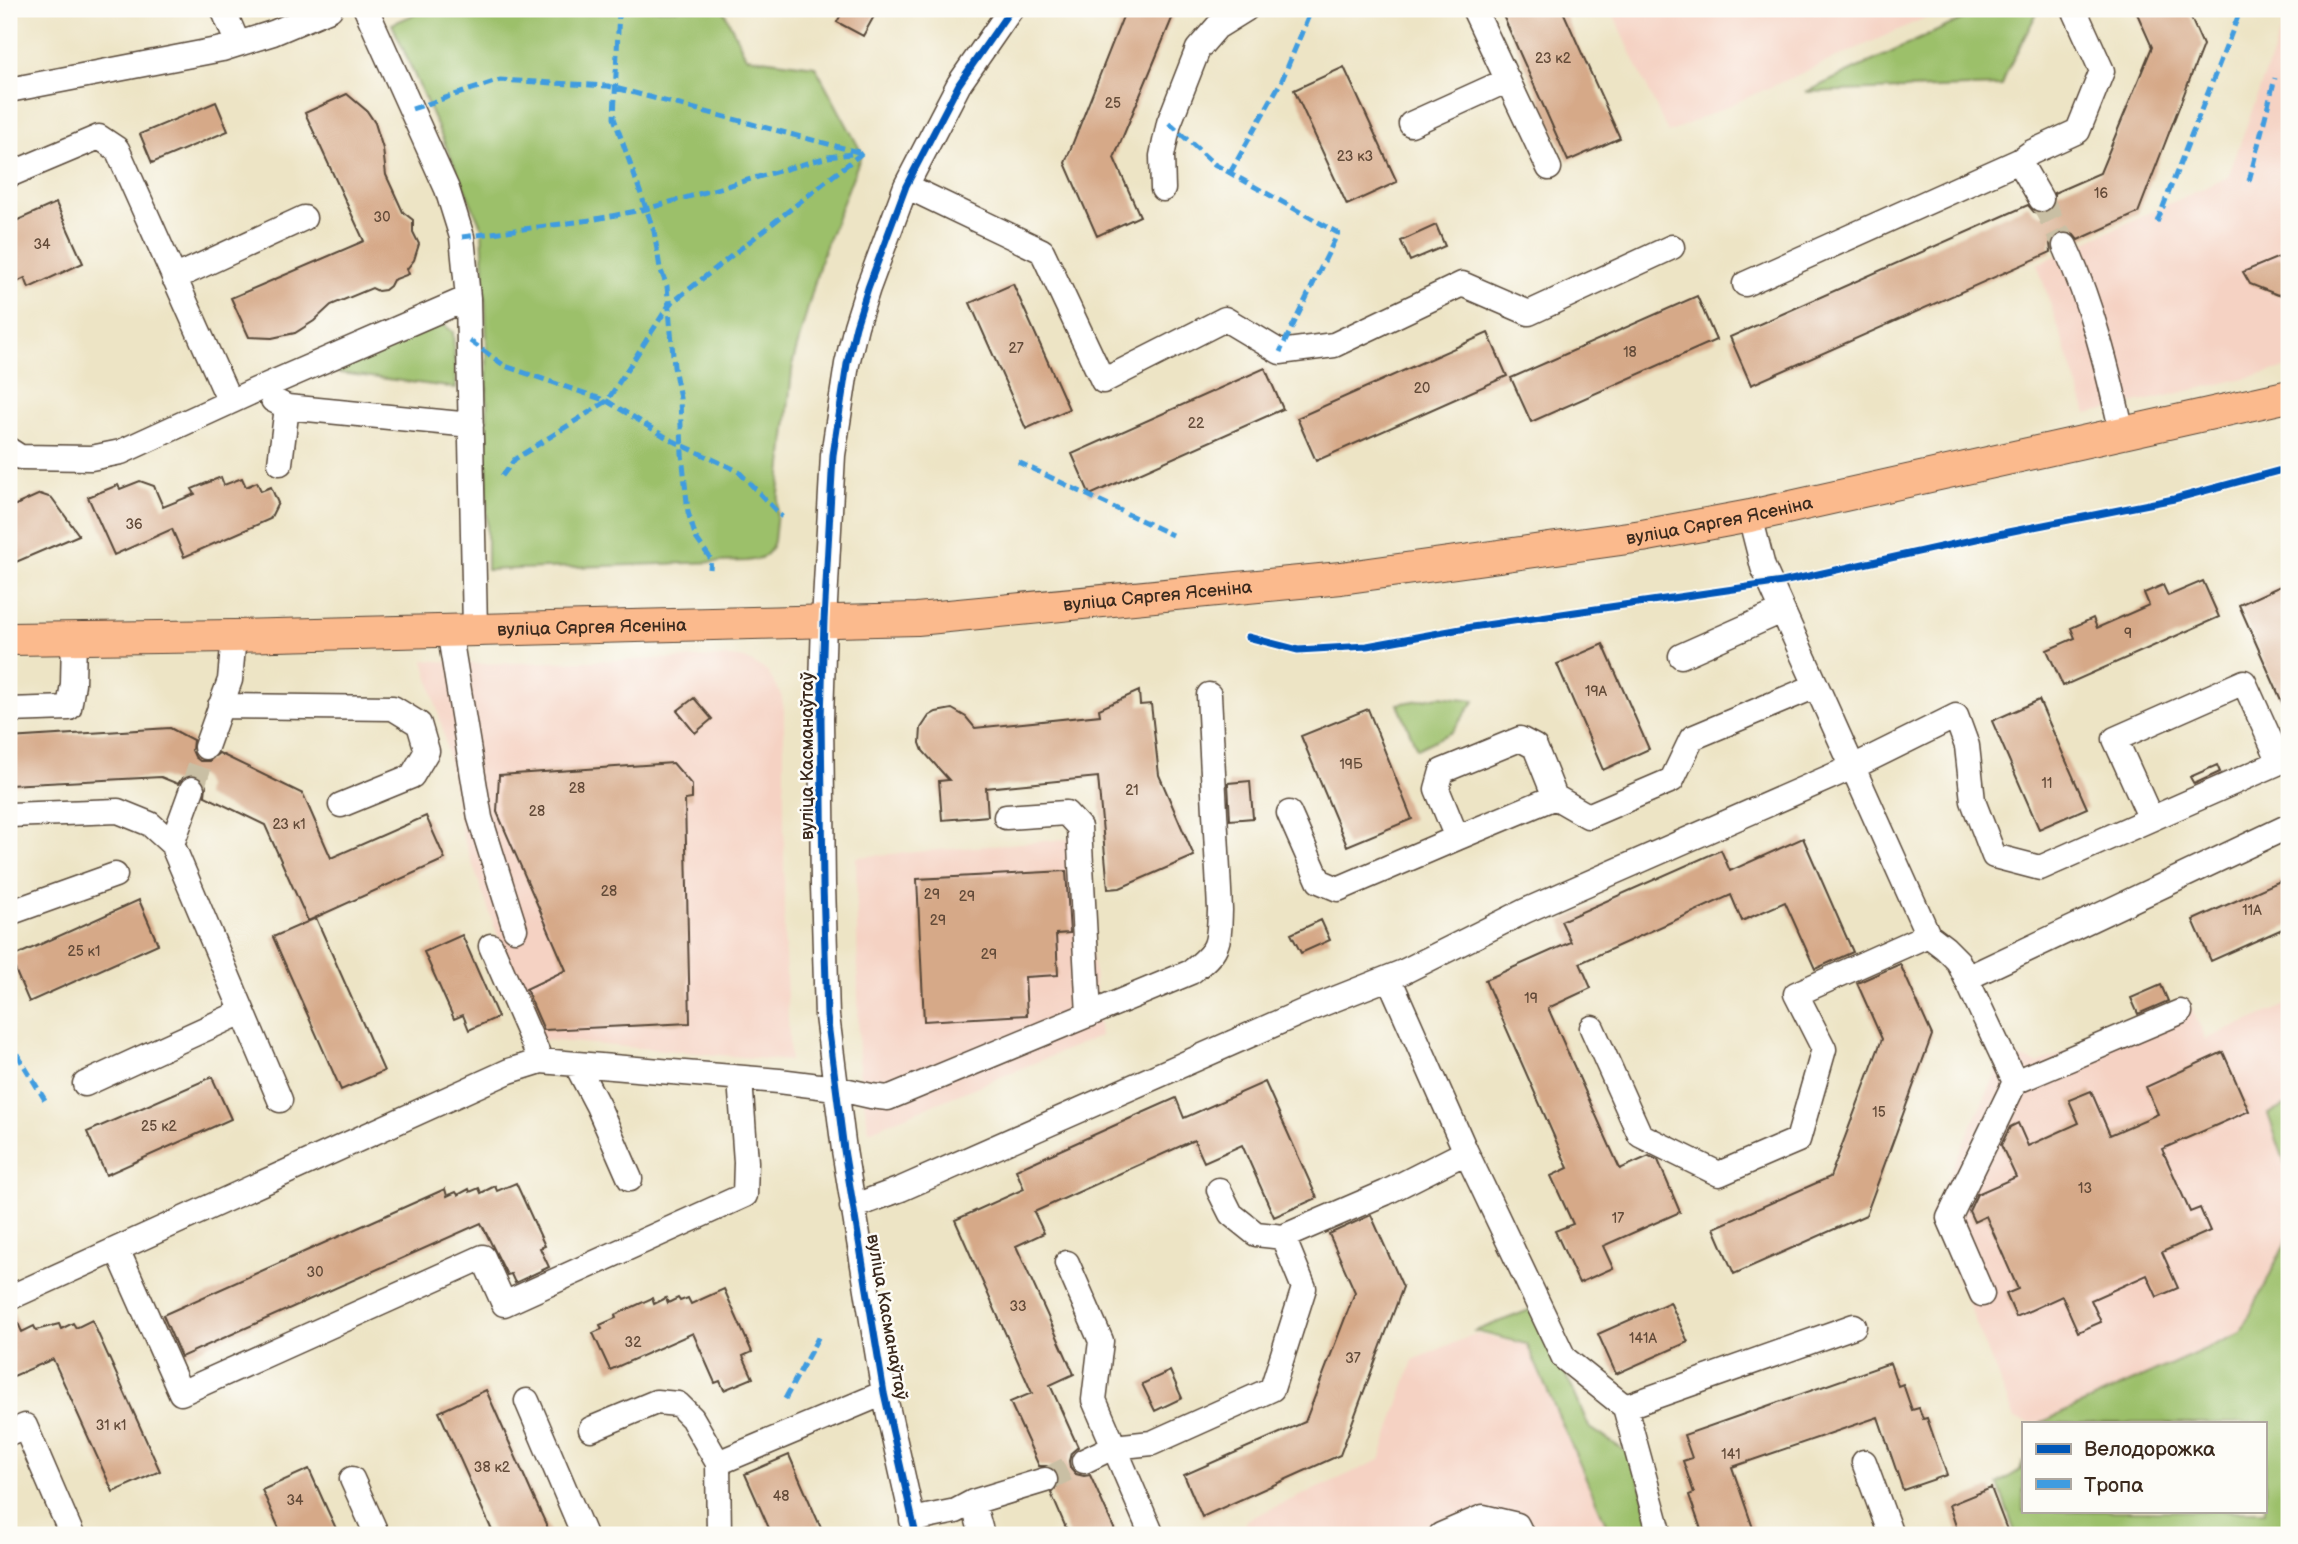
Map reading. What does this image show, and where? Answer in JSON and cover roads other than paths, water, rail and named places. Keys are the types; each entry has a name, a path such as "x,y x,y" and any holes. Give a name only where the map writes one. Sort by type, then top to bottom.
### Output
{"main road":[{"name":"вуліца Сяргея Ясеніна","path":"9,639 917,619 1341,578 1642,536 1750,516 2289,396"}],"street":[{"path":"223,9 238,44"},
{"path":"9,90 222,49 273,33 330,9"},
{"path":"366,9 447,189 462,237 468,298 471,425 462,629 481,818 515,929"},
{"name":"вуліца Касманаўтаў","path":"914,1528 884,1393 852,1207 827,1016 821,719 833,454 846,364 868,288 906,186 959,84 1011,9"},
{"path":"1163,190 1162,156 1169,123 1198,49 1217,27 1246,9"},
{"path":"1474,9 1549,168"},
{"path":"1745,284 2019,161 2032,152 2078,131 2102,71 2074,9"},
{"path":"1411,124 1508,80"},
{"path":"9,175 99,137 117,149 230,402"},
{"path":"2019,161 2041,199"},
{"path":"906,186 1042,251 1103,381 1225,319 1280,352 1334,345 1462,285 1529,313 1672,247"},
{"path":"174,278 304,218"},
{"path":"2065,246 2111,383 2122,433"},
{"path":"9,450 20,457 91,458 121,452 468,298"},
{"path":"256,390 287,407 471,425"},
{"path":"280,463 287,407"},
{"path":"1750,516 1763,567 1928,935 1958,961 2015,1082"},
{"path":"1681,656 1782,611"},
{"path":"206,747 230,680 234,636"},
{"path":"9,710 69,708 73,684 74,637"},
{"path":"852,1207 913,1183 1302,1012 1389,978 1525,911 1853,767 1956,716 1967,746 1973,801 1994,856 2039,868 2151,820 2280,762 2244,682 2115,740 2151,820"},
{"path":"1457,838 1437,789 1442,771 1520,739 1535,747 1555,797 1588,816 1672,780 1692,738 1816,685"},
{"path":"9,1298 509,1070 541,1061 835,1088 888,1098 1191,972 1210,957 1220,940 1209,695"},
{"path":"220,706 393,708 419,723 427,751 412,776 341,805"},
{"path":"172,844 192,789"},
{"path":"1289,813 1319,881 1338,889 1555,797"},
{"path":"9,815 118,811 150,824 172,844 280,1100"},
{"path":"1006,817 1066,813 1079,827 1089,1015"},
{"path":"1967,978 2289,826"},
{"path":"9,913 115,875"},
{"path":"1592,1028 1640,1135 1719,1174 1798,1140 1824,1049 1796,994 1928,935"},
{"path":"491,946 541,1061"},
{"path":"1389,978 1466,1152 1564,1358 1625,1406 1660,1535"},
{"path":"85,1084 242,1012"},
{"path":"1982,1294 1949,1218 2015,1082 2180,1012"},
{"path":"576,1064 630,1179"},
{"path":"117,1249 181,1393 483,1257 504,1304 745,1195 746,1162 740,1079"},
{"path":"1219,1190 1231,1214 1255,1234 1283,1237 1385,1193 1466,1152"},
{"path":"1084,1461 1114,1447 1152,1443 1272,1389 1304,1288 1283,1237"},
{"path":"1067,1263 1101,1341 1094,1400 1152,1535"},
{"path":"1625,1406 1854,1326"},
{"path":"718,1463 884,1393"},
{"path":"527,1401 584,1535"},
{"path":"591,1429 656,1402 678,1404 692,1418 718,1463 718,1535"},
{"path":"9,1433 24,1426 72,1535"},
{"path":"1864,1462 1891,1535"},
{"path":"352,1479 377,1535"},
{"path":"914,1528 973,1503 1045,1480"},
{"path":"973,1503 982,1535"},
{"path":"1440,1535 1483,1517 1517,1525 1522,1535"}],"tunnel":[{"path":"2041,199 2065,246"},
{"path":"192,789 206,747"},
{"path":"1045,1480 1084,1461"}]}
